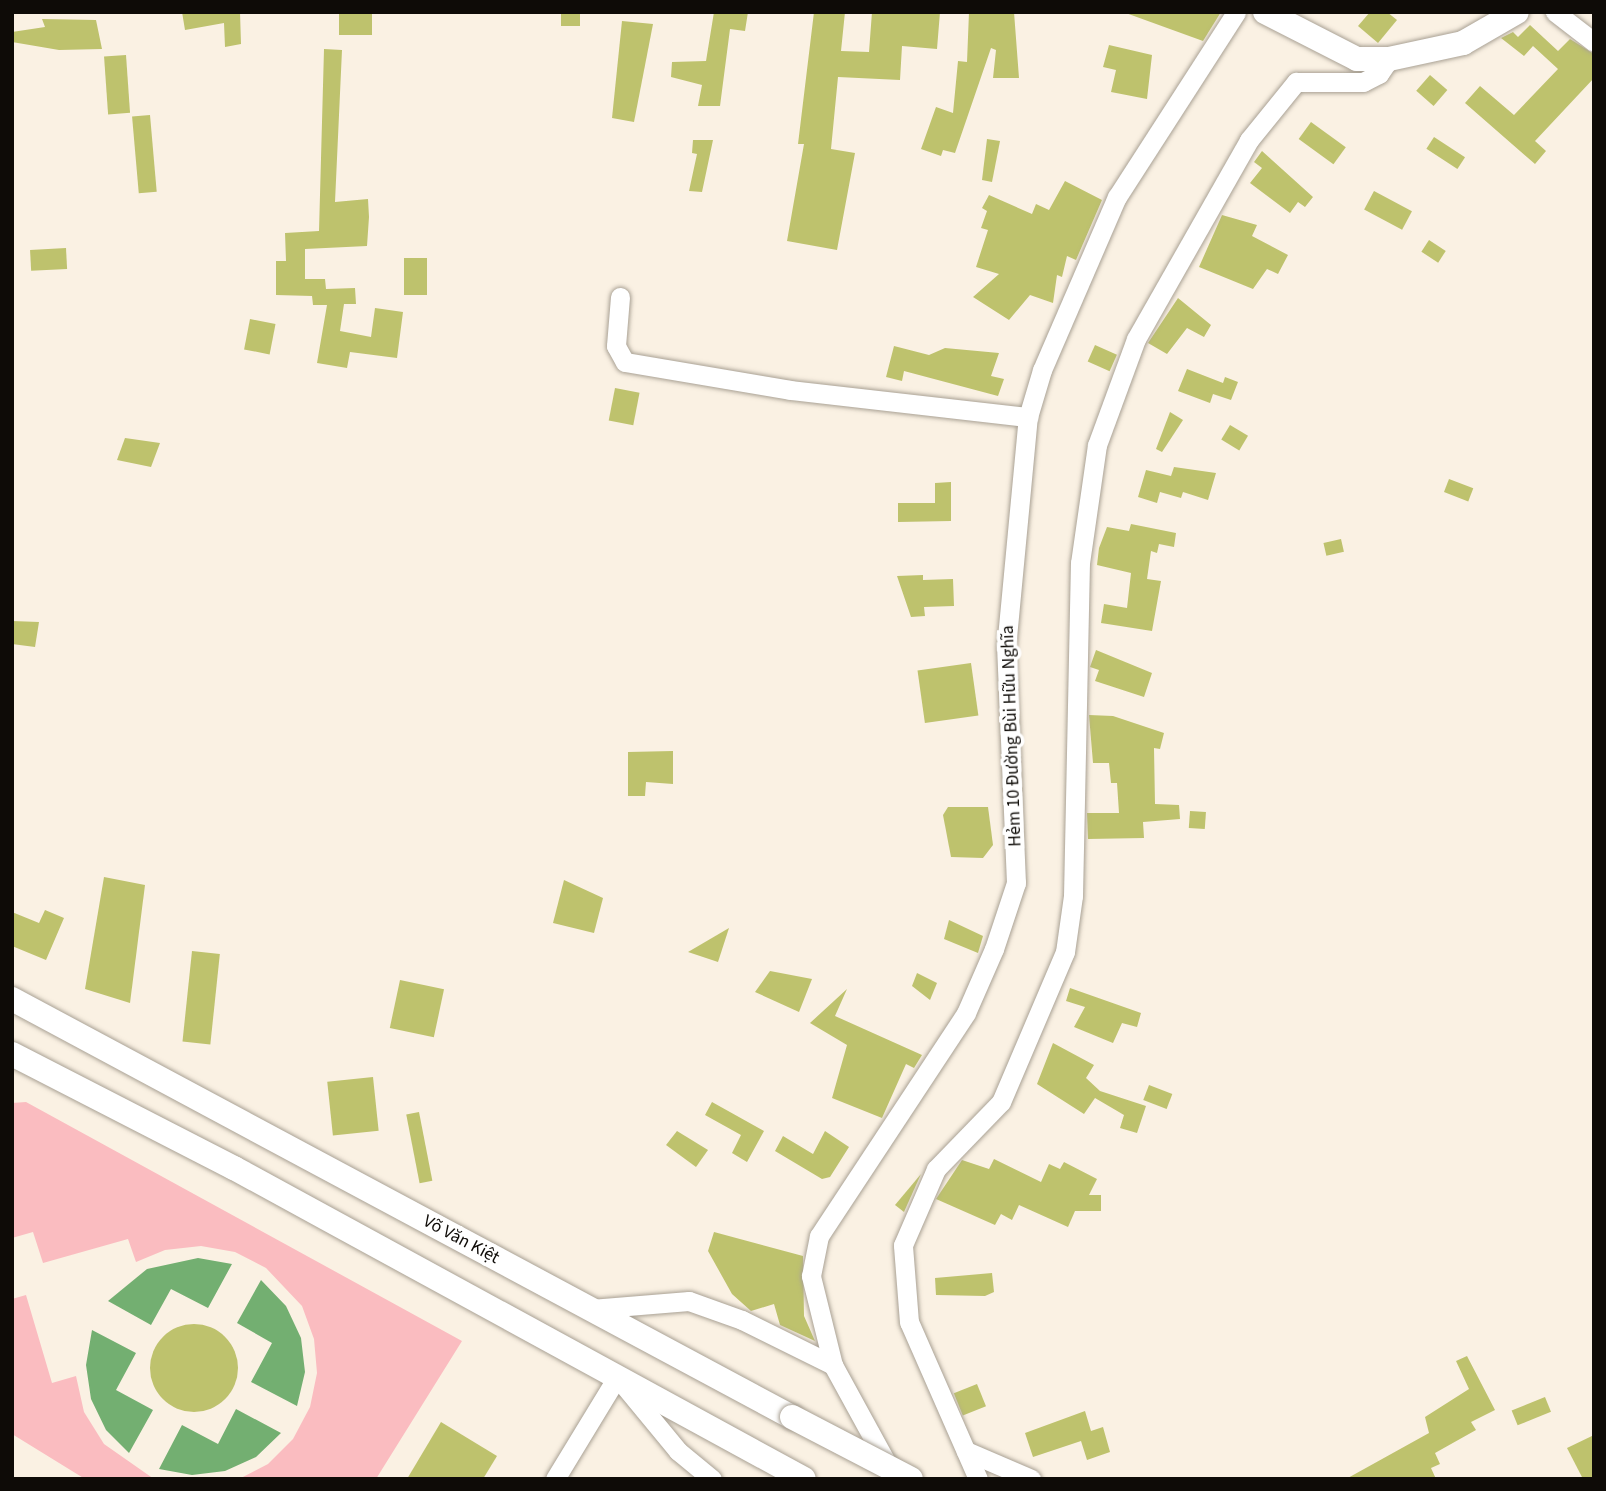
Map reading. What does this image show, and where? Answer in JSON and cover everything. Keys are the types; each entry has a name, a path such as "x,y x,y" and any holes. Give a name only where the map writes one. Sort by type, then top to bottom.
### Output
{"main road":[{"path":"1265,12 1357,59 1389,59 1463,43 1517,12"},
{"name":"Võ Văn Kiệt","path":"12,999 911,1479"},
{"path":"12,1054 804,1479"}],"street":[{"name":"Hẻm 10 Đường Bùi Hữu Nghĩa","path":"895,1479 859,1406 833,1365 811,1276 818,1237 966,1013 1016,883 1006,648 1028,417 1042,370 1118,197 1236,12"},
{"path":"1555,12 1594,42"},
{"path":"978,1479 909,1322 903,1245 936,1169 1001,1101 1055,985 1065,952 1073,896 1080,563 1097,445 1136,339 1249,139 1296,82 1363,82 1379,74 1389,59"},
{"path":"620,297 616,346 625,362 790,390 1028,417"},
{"path":"591,1309 688,1301 742,1320 833,1365"},
{"path":"555,1479 617,1377 678,1451 712,1479"},
{"path":"966,1451 1031,1479"}],"shaded area":[{"path":"26,1102 462,1341 376,1479 239,1479 268,1464 293,1439 310,1407 317,1373 314,1339 302,1306 266,1268 235,1252 201,1246 165,1250 136,1262 128,1239 43,1263 33,1232 12,1238 12,1103"},
{"path":"198,1258 232,1264 208,1308 171,1289 151,1325 108,1301 147,1269"},
{"path":"261,1280 286,1306 301,1338 305,1372 297,1406 251,1382 272,1343 237,1323"},
{"path":"26,1295 52,1383 76,1376 84,1412 104,1444 154,1479 85,1479 12,1434 12,1299"},
{"path":"92,1330 136,1353 116,1390 153,1410 129,1453 106,1430 91,1399 86,1365"},
{"path":"236,1409 281,1433 256,1457 225,1471 192,1475 159,1469 182,1425 218,1444"}],"building":[{"path":"182,12 240,12 241,44 225,47 224,23 185,30"},
{"path":"339,12 372,12 372,35 339,35"},
{"path":"561,12 580,12 580,26 561,26"},
{"path":"714,12 748,12 745,31 730,29 720,106 698,106 702,85 671,77 672,62 706,61"},
{"path":"814,12 845,12 841,51 869,52 872,12 940,12 937,49 902,46 900,80 838,77 831,149 855,153 837,250 787,241 804,144 798,144"},
{"path":"969,12 1014,12 1019,78 993,78 996,50 991,48 955,153 943,150 941,156 921,149 936,107 953,113 958,61 967,62"},
{"path":"1123,12 1221,12 1203,41"},
{"path":"1370,12 1387,12 1397,20 1378,43 1358,26"},
{"path":"42,19 96,20 102,49 59,50 12,42 12,32 45,27"},
{"path":"622,21 653,24 634,122 612,118"},
{"path":"1530,25 1558,51 1570,39 1594,54 1594,78 1535,141 1546,151 1535,164 1465,103 1480,86 1514,115 1558,69 1533,46 1524,56 1501,38 1513,32 1518,37"},
{"path":"1109,45 1152,55 1147,99 1111,92 1116,70 1103,67"},
{"path":"324,49 342,50 335,202 368,199 367,246 305,249 305,279 325,279 326,289 355,288 356,304 344,304 340,331 371,337 375,308 403,312 397,358 350,352 347,368 317,363 327,305 313,305 312,296 276,295 276,261 286,261 285,233 319,231"},
{"path":"126,55 130,113 108,114 104,57"},
{"path":"1430,75 1447,90 1434,106 1416,91"},
{"path":"150,115 157,192 139,193 132,117"},
{"path":"1311,122 1346,147 1333,164 1299,139"},
{"path":"1434,137 1465,157 1457,169 1426,149"},
{"path":"987,139 1000,141 992,182 982,180"},
{"path":"693,140 713,140 702,192 689,191 697,154 692,153"},
{"path":"1262,151 1313,197 1305,207 1298,202 1290,213 1250,183 1262,168 1254,162"},
{"path":"1065,181 1102,200 1076,260 1067,256 1062,277 1057,275 1053,303 1030,295 1009,320 973,297 999,274 976,267 988,230 981,228 987,211 982,208 989,195 1032,214 1036,204 1049,210"},
{"path":"1374,191 1412,211 1402,230 1364,210"},
{"path":"1222,215 1257,225 1252,236 1288,255 1278,274 1267,269 1253,289 1199,267"},
{"path":"1429,240 1446,251 1438,263 1421,252"},
{"path":"66,248 67,269 31,271 30,250"},
{"path":"404,258 427,258 427,295 404,295"},
{"path":"1178,298 1211,325 1204,337 1187,328 1167,354 1148,343"},
{"path":"250,319 276,324 270,354 244,349"},
{"path":"1095,345 1117,355 1110,371 1088,361"},
{"path":"894,346 929,355 945,348 999,353 991,376 1004,379 998,396 904,371 902,381 886,377"},
{"path":"1187,369 1223,383 1225,377 1238,382 1231,400 1213,394 1210,403 1178,391"},
{"path":"615,388 640,393 633,425 609,420"},
{"path":"1170,412 1183,420 1162,452 1156,449"},
{"path":"1230,425 1248,436 1239,450 1221,440"},
{"path":"125,438 160,443 151,467 117,460"},
{"path":"1174,467 1216,473 1208,500 1183,492 1181,498 1160,492 1157,503 1138,497 1146,470 1171,476"},
{"path":"1449,479 1473,488 1468,501 1444,492"},
{"path":"951,482 951,521 898,522 898,503 935,503 935,483"},
{"path":"1131,524 1176,533 1174,547 1159,544 1157,553 1151,551 1147,579 1161,581 1152,631 1101,623 1104,604 1127,608 1131,573 1097,565 1099,548 1107,527 1129,531"},
{"path":"1341,539 1344,552 1326,556 1323,543"},
{"path":"923,575 923,580 953,579 954,606 924,607 925,616 911,617 897,576"},
{"path":"12,621 39,622 35,647 12,644"},
{"path":"1096,650 1152,673 1144,697 1095,681 1099,670 1090,667"},
{"path":"971,663 978,715 925,723 918,671"},
{"path":"1089,715 1113,716 1164,733 1160,749 1154,748 1155,804 1179,805 1180,819 1143,822 1144,838 1088,839 1087,813 1119,813 1117,783 1111,783 1109,763 1093,763"},
{"path":"673,751 673,784 646,782 645,796 628,796 628,752"},
{"path":"948,807 988,807 993,845 983,858 951,857 943,815"},
{"path":"1190,811 1206,812 1205,829 1189,828"},
{"path":"104,877 145,885 130,1003 85,989"},
{"path":"564,880 603,898 594,933 553,923"},
{"path":"45,910 64,918 46,960 12,946 12,912 39,923"},
{"path":"949,920 983,936 978,953 944,939"},
{"path":"729,928 718,962 688,952"},
{"path":"192,951 220,954 210,1044 182,1042"},
{"path":"770,971 812,979 799,1012 755,992"},
{"path":"917,973 937,983 930,1000 912,986"},
{"path":"400,980 444,989 434,1037 390,1028"},
{"path":"1070,988 1141,1013 1137,1027 1122,1023 1113,1043 1074,1027 1085,1007 1066,1001"},
{"path":"847,989 835,1016 922,1055 914,1068 906,1064 882,1118 832,1098 847,1045 810,1023"},
{"path":"1053,1043 1094,1065 1086,1078 1100,1091 1146,1106 1137,1133 1120,1128 1124,1115 1095,1098 1084,1114 1037,1084"},
{"path":"373,1077 379,1131 333,1136 327,1082"},
{"path":"1149,1085 1172,1094 1167,1109 1143,1100"},
{"path":"712,1102 764,1131 747,1162 732,1153 741,1135 705,1115"},
{"path":"419,1112 432,1181 420,1183 406,1114"},
{"path":"677,1131 708,1150 696,1167 666,1145"},
{"path":"825,1131 849,1147 830,1177 822,1179 775,1151 783,1136 813,1154"},
{"path":"994,1159 1041,1182 1049,1164 1060,1169 1064,1162 1097,1179 1089,1195 1101,1195 1101,1211 1075,1211 1068,1227 1019,1205 1012,1220 1001,1214 995,1225 936,1199 962,1160 989,1169"},
{"path":"921,1174 904,1212 895,1205"},
{"path":"714,1232 803,1256 804,1316 815,1341 780,1325 774,1304 751,1311 732,1294 708,1251"},
{"path":"992,1273 994,1292 985,1296 936,1295 935,1278"},
{"path":"185,1324 203,1324 219,1331 231,1343 238,1359 238,1377 231,1393 219,1405 203,1412 185,1412 169,1405 157,1393 150,1377 150,1359 157,1343 169,1331"},
{"path":"1467,1356 1495,1410 1471,1422 1476,1430 1435,1453 1440,1464 1431,1468 1436,1479 1346,1479 1429,1433 1425,1417 1469,1389 1456,1361"},
{"path":"977,1384 986,1406 963,1416 954,1393"},
{"path":"1545,1397 1551,1412 1518,1425 1512,1410"},
{"path":"1085,1411 1091,1431 1103,1427 1110,1452 1087,1460 1081,1441 1033,1457 1025,1433"},
{"path":"441,1422 497,1456 483,1479 407,1479"},
{"path":"1594,1435 1594,1479 1583,1479 1567,1448"}]}
